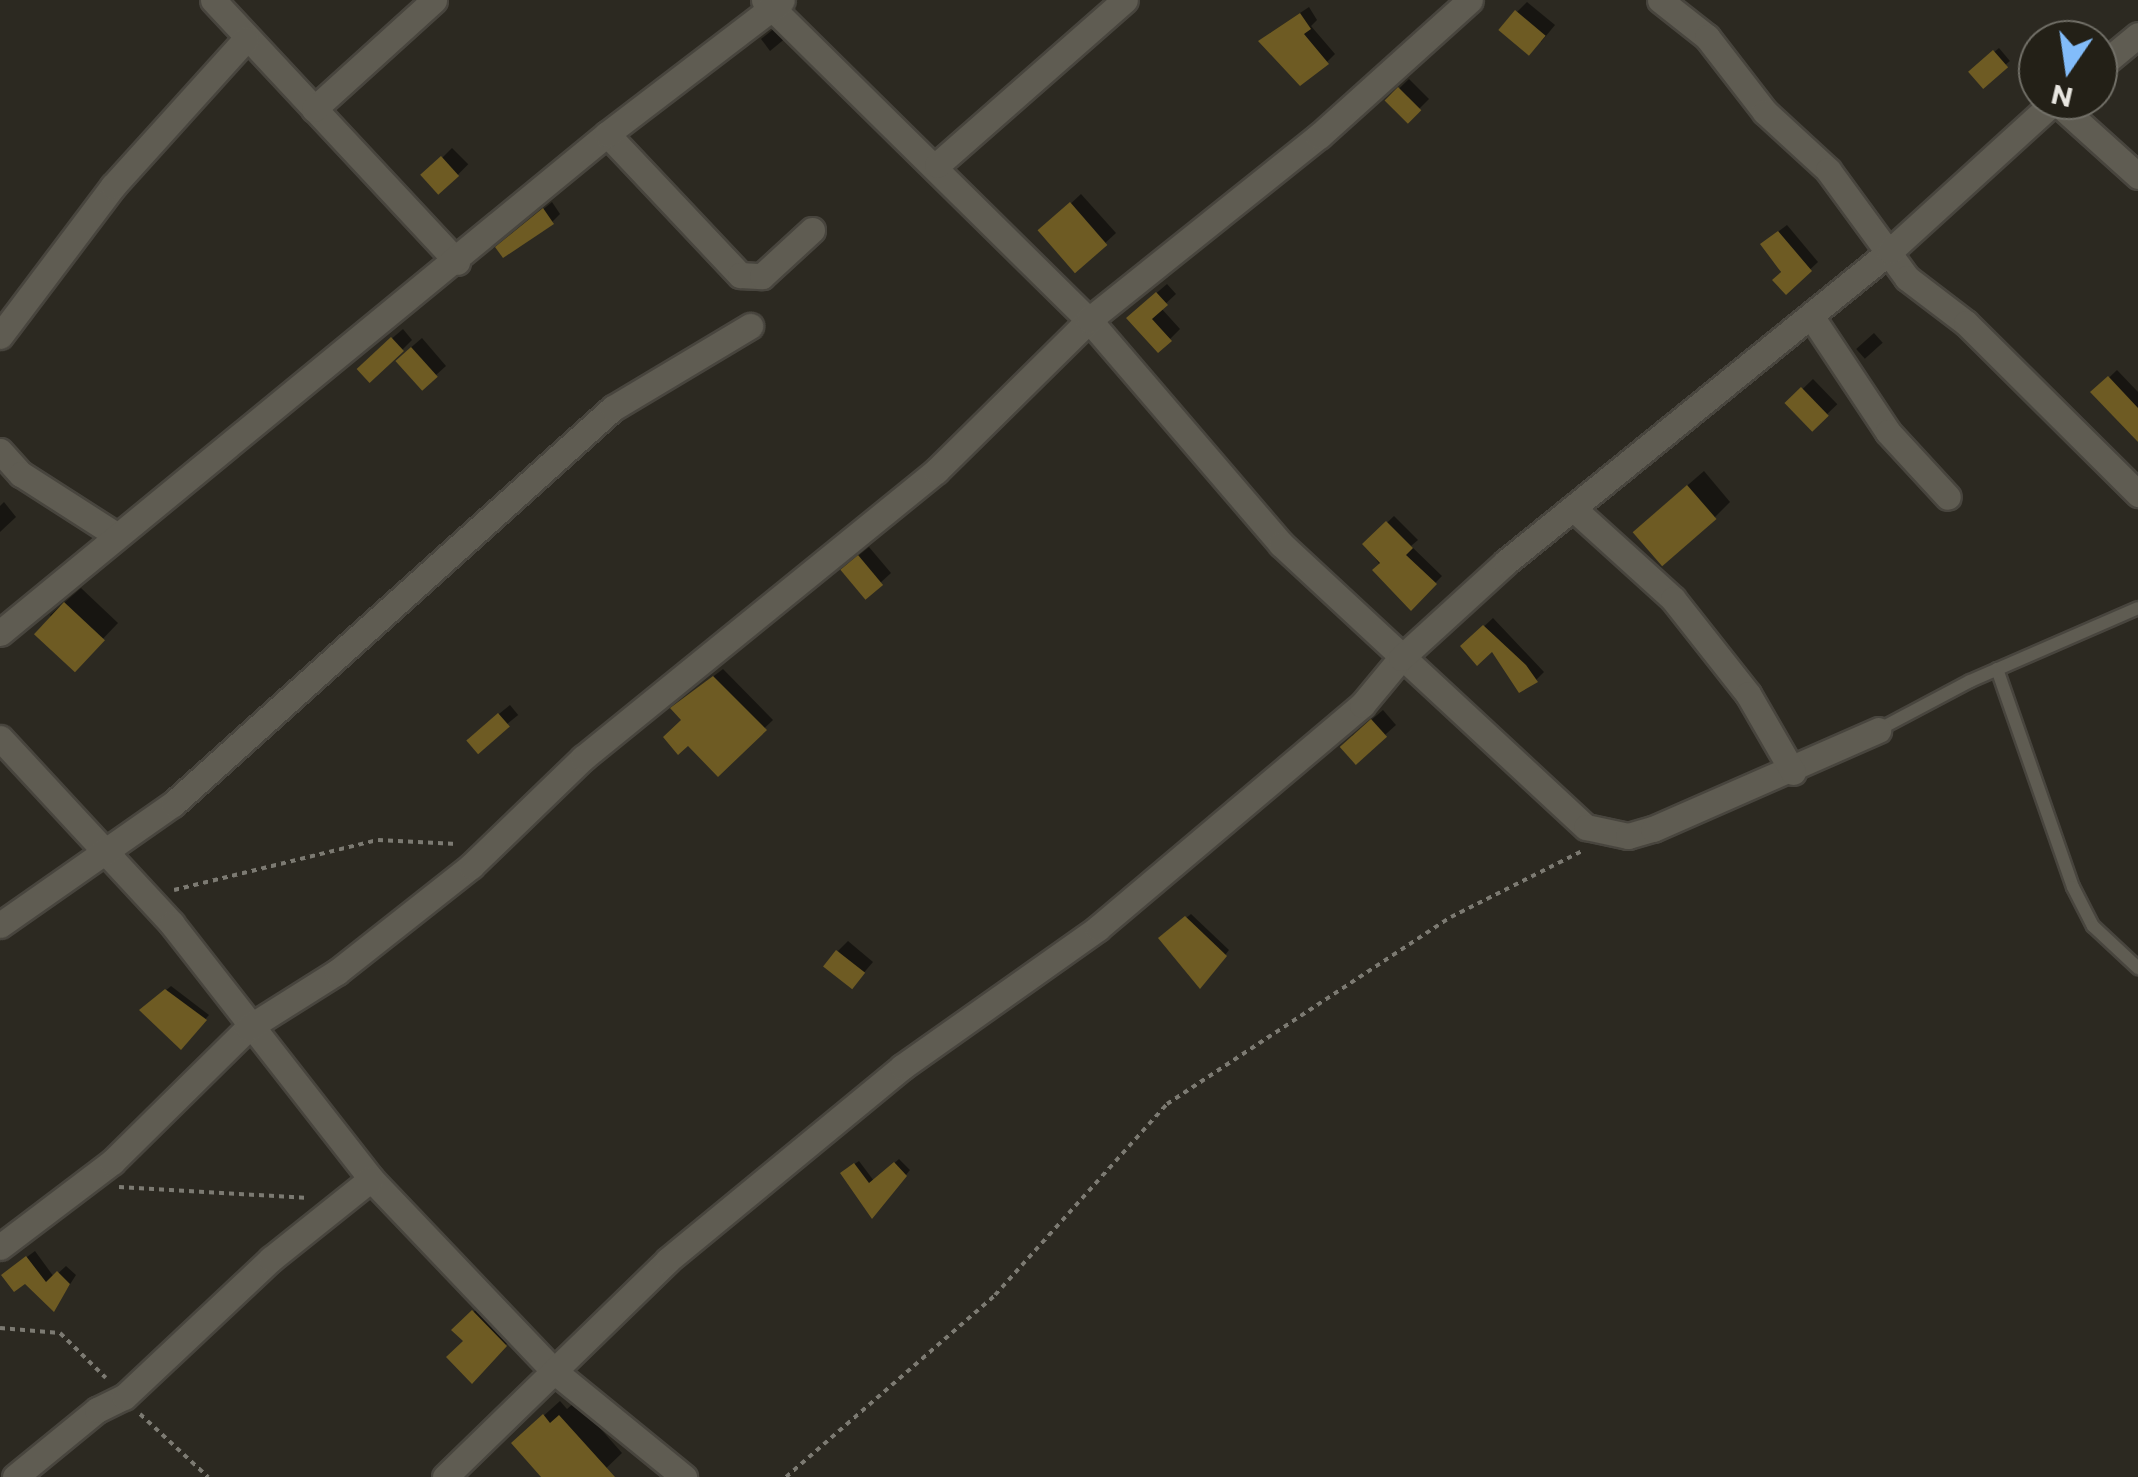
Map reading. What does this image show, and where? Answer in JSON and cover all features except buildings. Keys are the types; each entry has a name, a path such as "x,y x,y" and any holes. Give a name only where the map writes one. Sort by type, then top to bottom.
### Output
{"street":[{"path":"213,0 457,262"},
{"path":"314,109 434,0"},
{"path":"937,165 1125,0"},
{"path":"0,1247 82,1184 248,1028 337,972 486,851 696,663 936,470 1089,320 1319,136 1470,0"},
{"path":"1660,0 1707,37 1765,112 1828,170 1907,278 1966,323 2138,494"},
{"path":"0,633 457,262 607,134 773,3 1089,320 1281,544 1572,818 1603,834 1654,829 1793,772 1878,730"},
{"path":"2118,52 2138,36"},
{"path":"0,336 113,186 246,39"},
{"path":"445,1477 668,1260 902,1067 1098,928 1325,738 1401,658 1506,562 1575,510 1890,251 2034,120"},
{"path":"2076,120 2138,176"},
{"path":"607,134 740,276 762,276 812,230"},
{"path":"1811,316 1888,432 1948,497"},
{"path":"0,925 172,804 613,408 750,326"},
{"path":"0,451 21,474 116,535"},
{"path":"1575,510 1673,599 1748,694 1793,772"},
{"path":"0,738 148,898 371,1179 554,1372 684,1477"},
{"path":"15,1477 97,1410 124,1398 271,1259 371,1179"}],"lane":[{"path":"1878,730 1997,669 2138,608"},
{"path":"1997,669 2073,888 2093,926 2138,968"}],"path":[{"path":"786,1477 995,1295 1167,1104 1451,917 1580,853 1603,834"},
{"path":"148,898 378,840 422,838 486,851"},
{"path":"82,1184 348,1198"},
{"path":"0,1328 60,1332 208,1477"}]}
